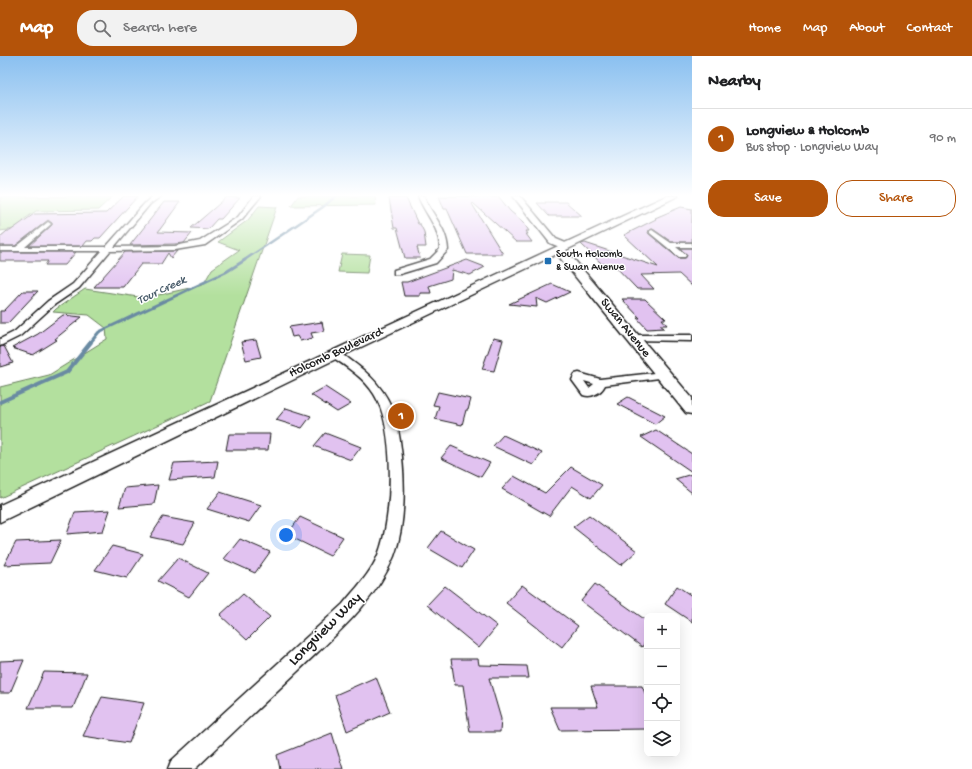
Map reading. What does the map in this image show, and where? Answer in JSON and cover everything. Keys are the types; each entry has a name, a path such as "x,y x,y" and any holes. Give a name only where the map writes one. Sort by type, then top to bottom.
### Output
{"street":[{"path":"18,249 42,229"},
{"path":"0,343 17,334 51,303 76,286 125,229"},
{"path":"0,249 175,248 202,244 224,229"},
{"path":"397,272 433,261 444,250 438,229"},
{"name":"Swan Avenue","path":"543,229 561,248 563,253 692,410"},
{"name":"Holcomb Boulevard","path":"0,514 335,354 602,229"},
{"path":"652,232 682,254"},
{"path":"670,245 692,245"},
{"path":"632,338 692,338"},
{"name":"Longview Way","path":"179,769 349,610 370,584 386,554 394,524 397,493 396,471 388,410 376,388 358,371 335,354"},
{"path":"600,382 634,377 664,375"}],"green space":[{"path":"0,229 13,229 0,231"},
{"path":"235,229 269,229 210,401 0,498 0,387 49,375 107,339 106,328 89,315 53,312 85,289 145,298 203,285 212,269 239,250 218,242"},
{"path":"342,254 370,255 367,273 338,272"}],"building":[{"path":"12,229 36,229 15,246 0,246 0,237 7,231"},
{"path":"47,229 108,229 100,238 87,241 83,246 29,246"},
{"path":"142,229 160,229 158,232 192,233 184,243 130,245"},
{"path":"397,229 423,229 426,247 417,247 420,258 405,258"},
{"path":"456,229 488,229 503,254 467,254"},
{"path":"502,229 528,229 529,231 526,231 528,234 526,234 532,242 516,242"},
{"path":"635,229 652,229 649,230 648,233 678,258 685,258 687,256 680,248 692,248 692,286 679,274 641,275 654,289 637,289 613,264 602,264 581,244 585,243 658,267 624,235"},
{"path":"653,229 692,229 692,242 671,242"},
{"path":"177,251 171,258 168,253 161,264 141,264 123,287 94,287 125,252"},
{"path":"0,252 76,252 65,265 45,265 48,261 0,261"},
{"path":"467,260 485,267 470,275 452,270 451,279 429,286 431,293 420,293 420,296 404,296 401,282 407,282"},
{"path":"552,284 570,292 547,303 536,298 537,307 509,304"},
{"path":"23,291 38,291 8,323 0,323 0,311 4,311"},
{"path":"622,299 645,299 666,319 662,319 667,325 660,325 664,328 647,329 637,318 640,318"},
{"path":"63,315 82,317 55,339 57,340 33,355 12,348 38,334"},
{"path":"322,322 324,331 311,333 313,338 300,341 297,336 292,337 289,327"},
{"path":"493,338 503,340 494,371 482,369"},
{"path":"256,340 261,357 246,360 241,342"},
{"path":"4,346 13,363 0,367 0,347"},
{"path":"325,387 351,404 337,412 311,395"},
{"path":"438,392 471,399 462,425 435,419 439,406 433,405"},
{"path":"628,397 665,416 655,424 617,404"},
{"path":"286,408 311,416 302,428 276,420"},
{"path":"656,430 692,454 692,472 641,437"},
{"path":"325,433 361,447 351,460 314,446"},
{"path":"229,434 270,434 268,450 226,450"},
{"path":"503,435 542,453 533,465 493,446"},
{"path":"451,446 490,463 481,477 441,458"},
{"path":"218,461 215,477 169,480 174,463"},
{"path":"571,467 602,485 591,498 572,486 549,516 502,489 514,476 545,493"},
{"path":"692,474 692,493 675,479"},
{"path":"158,485 154,504 119,507 125,488"},
{"path":"220,492 261,505 249,522 207,509"},
{"path":"110,510 103,531 67,534 75,512"},
{"path":"589,515 637,551 621,565 573,527"},
{"path":"163,517 195,523 183,544 150,537"},
{"path":"300,517 343,537 330,556 287,535"},
{"path":"441,531 474,550 462,568 428,548"},
{"path":"240,539 270,552 255,573 224,559"},
{"path":"61,540 50,563 4,565 16,542"},
{"path":"112,546 143,554 127,578 95,570"},
{"path":"178,558 208,573 189,597 158,581"},
{"path":"595,584 644,619 644,644 642,647 581,601"},
{"path":"522,585 578,626 562,647 506,603"},
{"path":"445,586 497,626 479,648 427,605"},
{"path":"677,586 692,596 692,622 680,613 665,604"},
{"path":"243,594 270,617 247,640 220,615"},
{"path":"451,659 478,659 479,665 527,666 529,678 489,678 501,719 500,732 470,732 463,685 455,685"},
{"path":"24,660 10,693 0,693 0,661"},
{"path":"44,672 87,673 73,708 28,708"},
{"path":"376,677 390,712 347,731 335,695"},
{"path":"591,686 642,686 644,691 644,729 560,730 550,707 598,707"},
{"path":"102,697 144,703 129,743 83,736"},
{"path":"332,733 343,769 280,769 277,755"}],"waterway":[{"name":"Tour Creek","path":"243,261 290,229"},
{"name":"Tour Creek","path":"90,343 99,332 226,272 245,260"},
{"name":"Tour Creek","path":"0,402 67,372 91,342"}],"place":[{"name":"South Holcomb & Swan Avenue","path":"548,261"},
{"name":"Longview & Holcomb","path":"401,416"}]}
